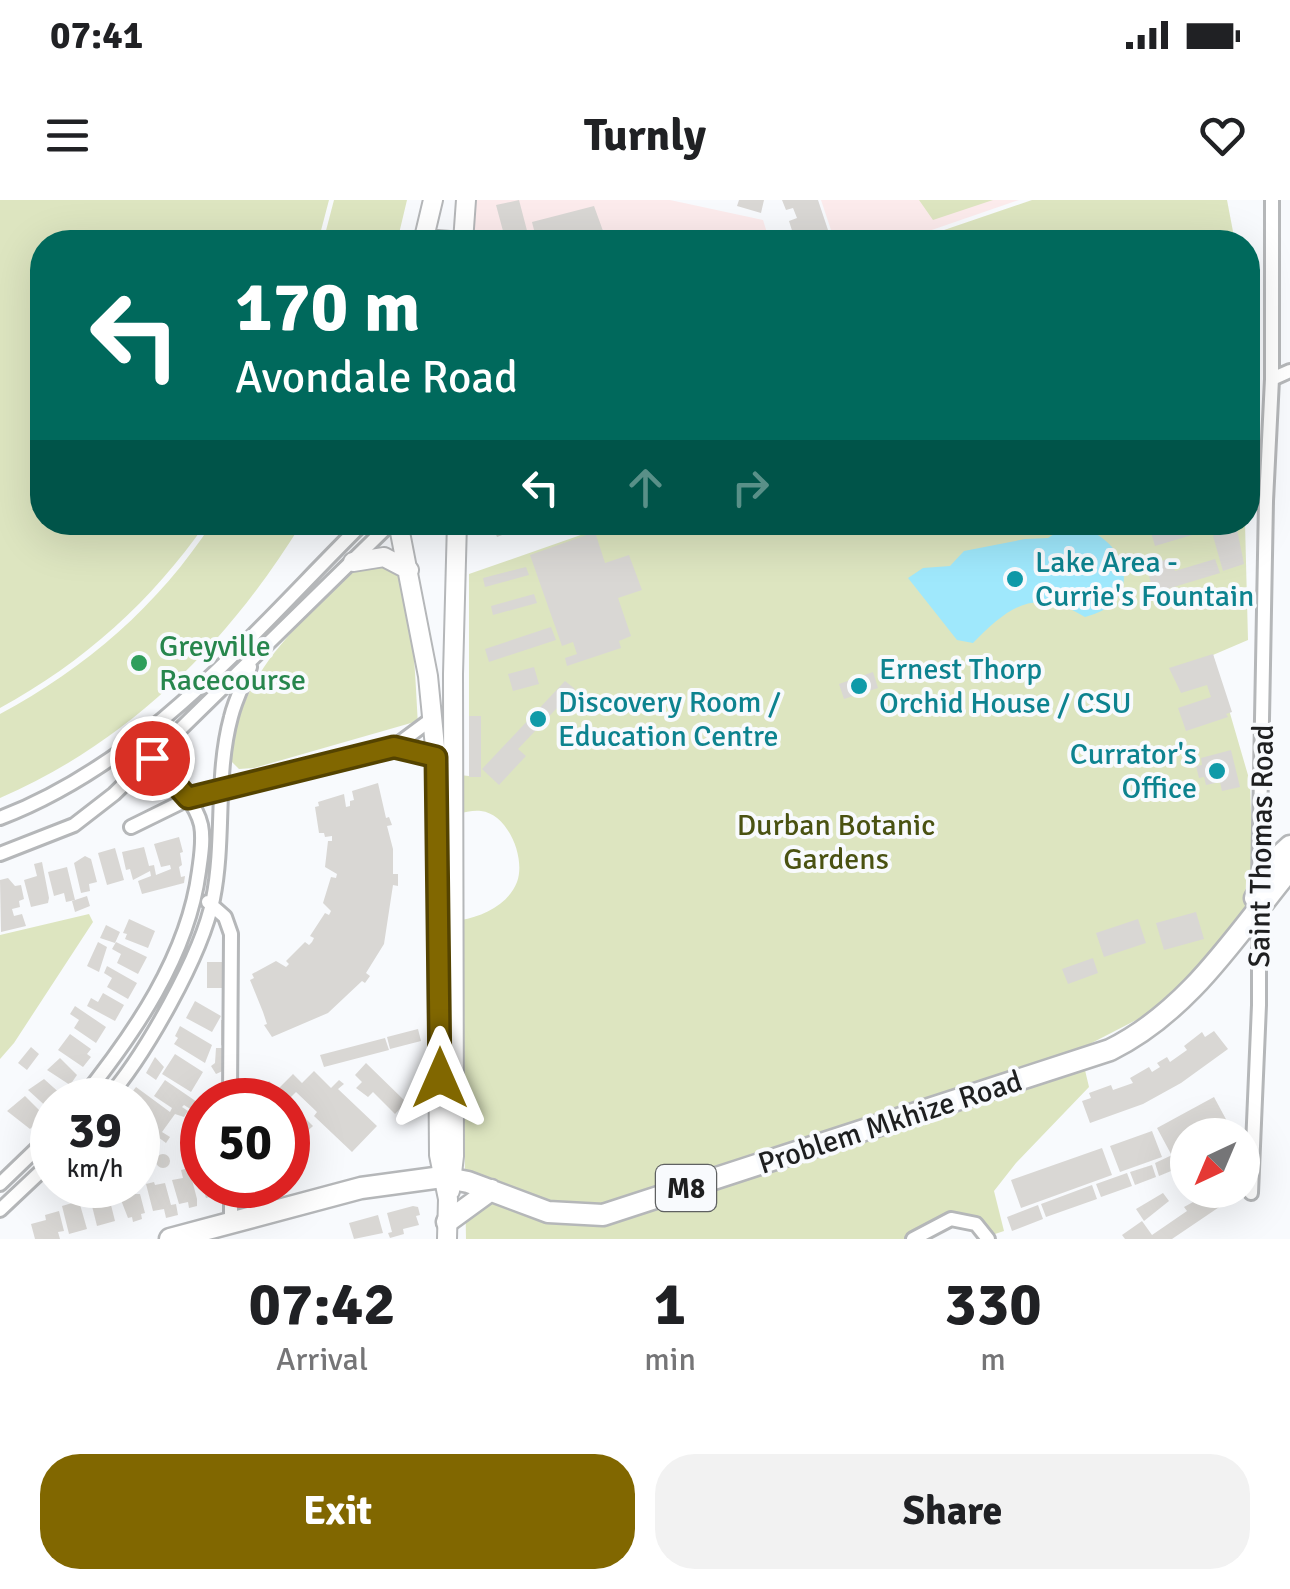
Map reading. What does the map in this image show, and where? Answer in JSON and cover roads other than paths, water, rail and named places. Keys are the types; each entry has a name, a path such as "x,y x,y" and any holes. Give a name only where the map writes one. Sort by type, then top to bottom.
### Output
{"main road":[{"path":"426,230 433,200"},
{"path":"464,230 466,200"},
{"path":"399,535 409,570 436,757 448,1185"},
{"path":"447,1231 457,535"},
{"path":"352,562 384,557 409,570"},
{"name":"M8","path":"1256,910 1280,854"},
{"name":"Problem Mkhize Road","path":"170,1239 361,1188 448,1185 492,1190 548,1212 604,1215 1110,1050 1133,1039 1176,1004 1206,975 1256,910"},
{"path":"447,1231 462,1208 492,1190"}],"street":[{"name":"Saint Thomas Road","path":"1252,1118 1256,910 1280,854 1266,501 1272,378 1272,200"},
{"path":"1272,378 1290,371"},
{"path":"0,818 72,786 149,732 351,535"},
{"path":"0,851 74,825 114,794 381,535"},
{"path":"122,1078 146,1045 199,942 212,904 231,716 252,660"},
{"path":"131,827 188,798 394,747 433,718"},
{"path":"394,747 436,757"},
{"path":"99,1078 129,1035 175,953 196,897 201,824 188,798 152,758"},
{"path":"196,897 212,904 225,917 231,934 230,1078"},
{"path":"129,1035 146,1045"},
{"path":"19,1194 3,1182 30,1156"},
{"path":"0,1210 30,1183"},
{"path":"231,1208 231,1223"},
{"path":"913,1239 952,1220 976,1224 988,1239"}],"water":[{"path":"1098,535 1110,545 1124,572 1123,586 1116,599 1104,610 1085,617 1052,603 1024,604 999,619 973,643 957,640 908,578 923,568 950,566 964,551"}],"place":[{"name":"Lake Area - Currie's Fountain","path":"1015,579"},
{"name":"Greyville Racecourse","path":"139,663"},
{"name":"Ernest Thorp Orchid House / CSU","path":"859,686"},
{"name":"Discovery Room / Education Centre","path":"538,719"},
{"name":"Currator's Office","path":"1217,771"}],"park label":[{"name":"Durban Botanic Gardens","path":"836,842"}]}
